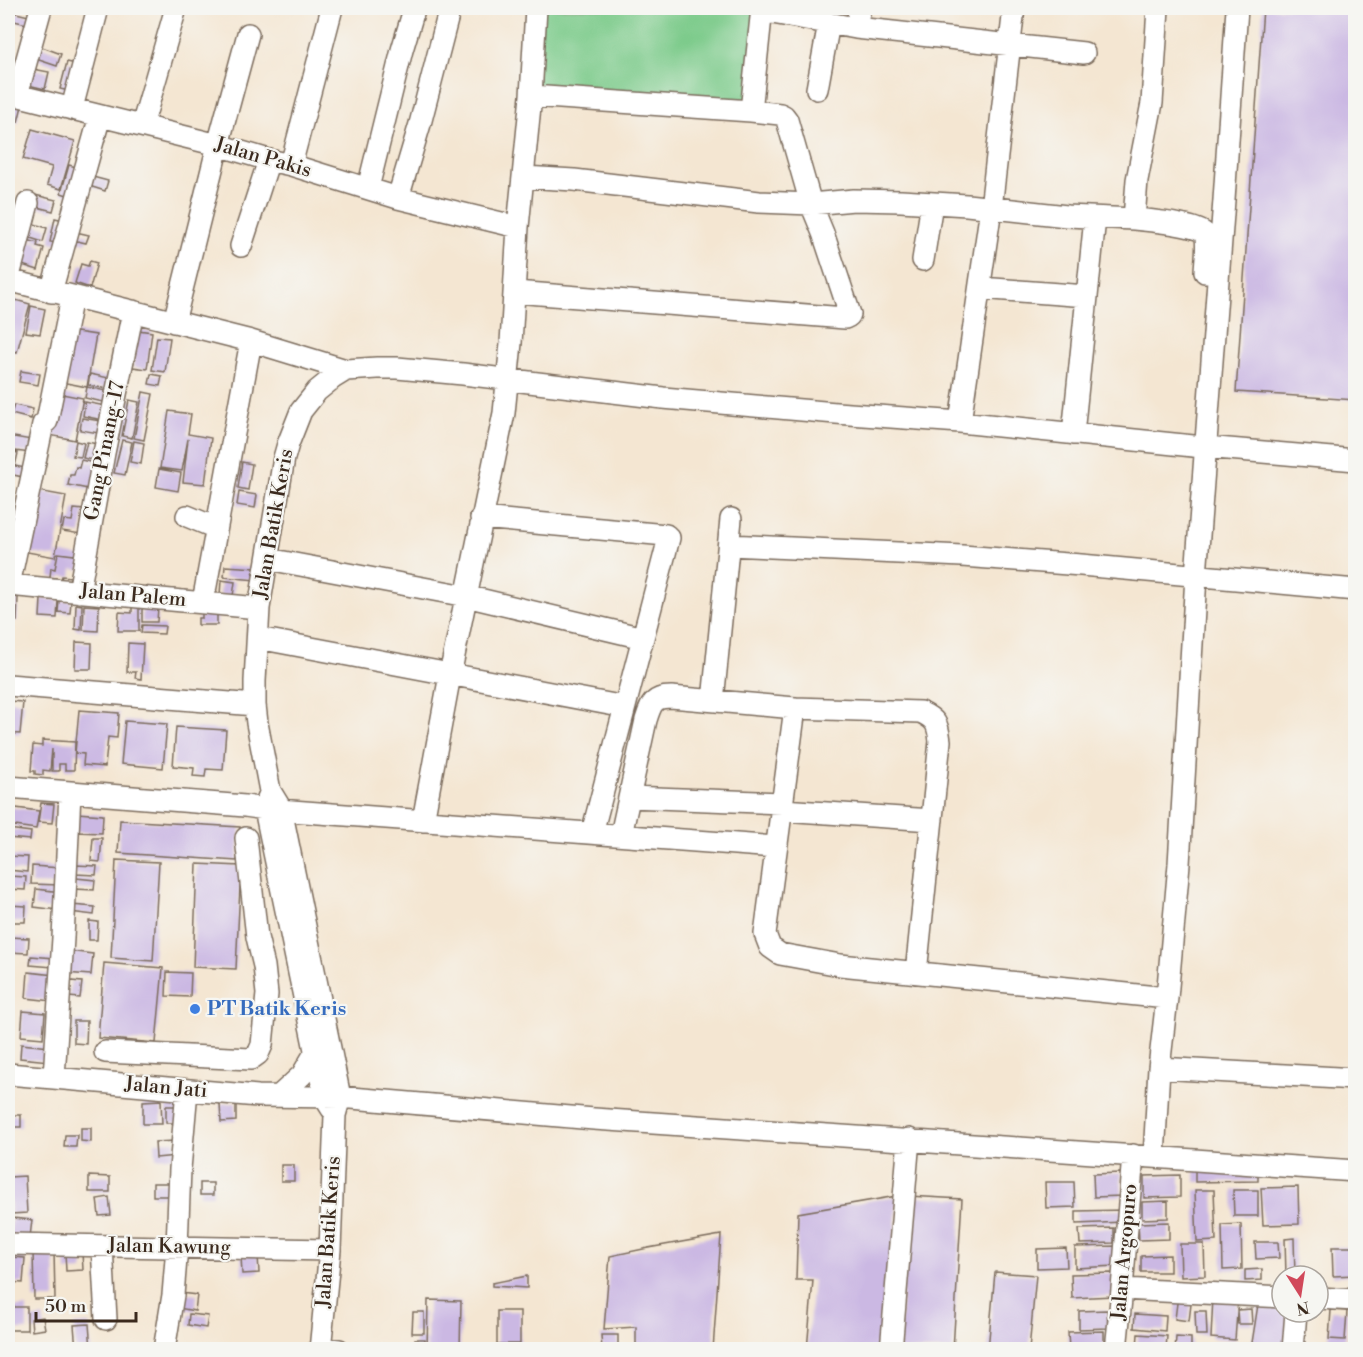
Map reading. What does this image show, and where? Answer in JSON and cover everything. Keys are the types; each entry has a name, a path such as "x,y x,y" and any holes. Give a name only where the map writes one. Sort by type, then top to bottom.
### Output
{"street":[{"path":"12,94 41,8"},
{"path":"72,108 98,8"},
{"path":"142,126 176,8"},
{"path":"291,165 332,8"},
{"path":"423,820 481,518 504,412 515,292 518,227 531,96 536,8"},
{"path":"960,422 991,208 1014,8"},
{"path":"1134,219 1137,180 1152,103 1158,8"},
{"path":"1207,335 1237,8"},
{"path":"752,111 762,9 829,23 858,18 1009,46 1084,53"},
{"path":"368,188 402,50 406,10 448,18 398,198"},
{"path":"817,88 829,23"},
{"path":"174,322 248,34"},
{"name":"Jalan Pakis","path":"12,94 218,145 398,198 518,227"},
{"path":"515,292 765,313 848,317 850,311 811,204 784,116 752,111 531,96"},
{"path":"8,585 43,424 46,421 62,294 100,116"},
{"path":"241,246 269,160"},
{"path":"524,177 574,180 759,202 811,204 854,200 901,201 1067,216 1134,219 1191,227 1201,230 1206,237 1207,335"},
{"path":"28,203 8,280 251,341 346,370 397,368 674,399 960,422 1199,447 1356,460"},
{"path":"923,260 932,203"},
{"path":"1073,434 1095,218"},
{"path":"980,288 1087,296"},
{"name":"Gang Pinang-17","path":"79,592 133,311"},
{"name":"Jalan Argopuro","path":"1116,1350 1122,1289 1159,1068 1167,998 1179,864 1196,576 1199,447 1207,335"},
{"path":"203,602 251,341"},
{"name":"Jalan Batik Keris","path":"308,980 272,803 255,705 259,608 284,458 297,420 307,402 317,391 346,370"},
{"path":"187,516 216,528"},
{"path":"481,518 668,536 669,540 644,638 592,833"},
{"path":"713,701 731,519"},
{"path":"729,545 962,556 1356,590"},
{"path":"268,559 466,596 644,638"},
{"name":"Jalan Palem","path":"8,585 259,608"},
{"path":"258,638 625,707"},
{"path":"8,685 255,705"},
{"path":"621,835 646,720 651,705 656,699 671,697 795,708 920,712 931,717 938,726 940,741 916,974"},
{"path":"795,708 765,934 770,947 780,954 840,965 1167,998"},
{"path":"8,787 245,806 272,803 423,820 776,846"},
{"path":"54,1077 70,793"},
{"path":"630,797 783,806 932,820"},
{"path":"105,1052 250,1059 258,1054 262,1045 267,994 264,966 257,937 246,838"},
{"path":"308,980 315,1053 334,1103"},
{"path":"308,980 334,1103"},
{"path":"279,1096 302,1075 315,1053"},
{"path":"164,1350 173,1295 177,1247 182,1089 180,1055"},
{"path":"1159,1068 1356,1079"},
{"name":"Jalan Jati","path":"8,1074 279,1096 334,1103 1356,1170"},
{"name":"Jalan Batik Keris","path":"327,1349 334,1103"},
{"path":"891,1350 909,1139"},
{"name":"Jalan Kawung","path":"8,1244 330,1250"},
{"path":"102,1246 106,1319"},
{"path":"1122,1289 1270,1296"},
{"path":"1330,1299 1356,1300"},
{"path":"1293,1350 1295,1324"}],"green space":[{"path":"542,8 755,8 748,106 537,86"}],"building":[{"path":"1263,8 1356,8 1356,400 1236,392"},
{"path":"12,12 33,17 31,25 10,20"},
{"path":"34,44 61,54 57,66 30,57"},
{"path":"67,62 81,65 74,92 60,89"},
{"path":"28,68 49,72 45,89 24,84"},
{"path":"8,102 22,106 18,122 8,119"},
{"path":"32,129 75,141 61,189 47,185 52,167 23,159"},
{"path":"69,165 83,169 74,197 61,193"},
{"path":"89,176 108,181 105,191 86,185"},
{"path":"35,195 56,200 53,211 33,206"},
{"path":"55,218 68,221 63,244 50,242"},
{"path":"28,222 47,228 43,242 24,236"},
{"path":"76,232 89,235 86,243 73,240"},
{"path":"23,239 38,243 37,246 44,248 38,270 16,263"},
{"path":"90,261 97,263 90,288 75,283 81,264 88,266"},
{"path":"8,298 30,304 17,352 8,350"},
{"path":"31,306 45,309 40,334 26,332"},
{"path":"138,330 152,332 147,369 133,367"},
{"path":"70,331 96,335 87,387 61,382"},
{"path":"157,337 170,338 165,372 152,370"},
{"path":"21,371 40,374 38,385 19,382"},
{"path":"90,374 109,378 107,389 88,385"},
{"path":"151,374 162,376 160,386 149,384"},
{"path":"87,387 111,392 108,403 85,398"},
{"path":"143,392 153,394 144,440 134,438"},
{"path":"57,393 83,398 75,440 49,435"},
{"path":"129,400 139,402 132,438 122,436"},
{"path":"85,402 111,407 108,421 83,416"},
{"path":"14,405 33,409 31,419 11,414"},
{"path":"169,411 191,414 188,434 211,438 205,484 183,482 188,439 182,471 160,468"},
{"path":"82,418 107,422 105,434 80,430"},
{"path":"8,436 32,440 30,453 8,450"},
{"path":"122,440 132,442 125,475 114,473"},
{"path":"76,441 84,443 81,457 73,456"},
{"path":"134,441 144,443 141,464 130,462"},
{"path":"87,442 103,445 100,462 83,458"},
{"path":"8,451 18,453 15,466 30,469 28,478 13,475 9,495"},
{"path":"81,460 99,464 93,490 68,485 70,475 74,475"},
{"path":"242,462 252,464 248,490 238,488"},
{"path":"159,469 181,473 178,491 156,487"},
{"path":"38,491 66,496 55,557 27,552"},
{"path":"239,492 257,495 255,508 237,505"},
{"path":"74,509 84,510 81,534 62,531 64,520 72,521"},
{"path":"58,553 82,556 80,570 72,569 71,577 62,576 61,579 50,577 51,568 55,569"},
{"path":"225,566 257,568 256,580 224,577"},
{"path":"221,580 235,582 233,596 220,595"},
{"path":"8,597 18,597 17,621 8,621"},
{"path":"41,599 58,600 57,618 40,617"},
{"path":"59,601 71,601 70,613 58,612"},
{"path":"76,604 82,605 81,630 75,629"},
{"path":"132,604 139,604 139,631 118,631 119,612 132,613"},
{"path":"84,605 99,606 98,631 83,630"},
{"path":"142,607 158,607 157,622 142,622"},
{"path":"202,608 217,608 217,625 198,625 198,618 202,618"},
{"path":"142,625 165,626 164,634 141,633"},
{"path":"76,642 92,643 91,669 75,669"},
{"path":"128,643 143,644 141,679 135,678 136,672 127,672"},
{"path":"8,701 23,702 20,734 8,733"},
{"path":"79,710 119,713 117,738 108,737 105,767 83,765 84,754 75,753"},
{"path":"125,721 167,724 163,768 121,764"},
{"path":"176,727 226,730 223,770 206,769 205,777 193,776 194,768 173,766"},
{"path":"42,740 75,742 74,770 65,770 65,764 59,764 59,771 52,771 52,749 50,771 43,770 43,775 31,771 33,745 42,746"},
{"path":"41,803 54,804 52,823 38,822"},
{"path":"8,807 39,811 36,829 8,825"},
{"path":"77,813 103,815 102,833 76,832"},
{"path":"120,820 240,827 237,861 118,853"},
{"path":"8,829 31,832 30,840 8,838"},
{"path":"93,838 102,838 100,862 91,861"},
{"path":"8,856 28,857 27,872 8,870"},
{"path":"116,860 159,862 153,961 111,958"},
{"path":"197,864 241,866 236,969 193,967"},
{"path":"75,865 97,866 96,875 75,874"},
{"path":"32,866 61,868 60,885 31,884"},
{"path":"8,876 26,877 25,890 8,889"},
{"path":"76,878 95,880 94,890 75,889"},
{"path":"36,889 61,892 58,910 34,907"},
{"path":"8,905 26,906 25,922 8,922"},
{"path":"71,905 95,907 94,915 70,912"},
{"path":"89,921 98,922 97,940 89,940"},
{"path":"8,937 29,938 28,953 8,952"},
{"path":"67,951 93,954 91,975 65,973"},
{"path":"31,956 54,958 53,967 30,965"},
{"path":"104,963 163,968 156,1043 98,1038"},
{"path":"28,972 54,975 52,1001 26,998"},
{"path":"167,972 191,973 190,997 166,996"},
{"path":"71,981 82,982 80,998 69,997"},
{"path":"23,1011 45,1013 43,1038 21,1036"},
{"path":"74,1021 87,1021 86,1044 74,1043"},
{"path":"21,1044 50,1047 49,1061 20,1058"},
{"path":"161,1100 162,1124 143,1124 143,1101"},
{"path":"236,1103 236,1121 221,1122 220,1104"},
{"path":"166,1106 181,1106 181,1123 166,1123"},
{"path":"8,1115 21,1115 21,1127 8,1127"},
{"path":"81,1128 91,1128 91,1142 81,1141"},
{"path":"65,1135 77,1135 76,1147 64,1147"},
{"path":"175,1141 176,1156 156,1158 155,1142"},
{"path":"281,1165 294,1165 294,1181 281,1181"},
{"path":"1258,1167 1258,1181 1195,1182 1195,1169"},
{"path":"1121,1173 1122,1196 1094,1197 1093,1174"},
{"path":"1180,1175 1180,1197 1144,1198 1144,1176"},
{"path":"25,1176 27,1213 11,1214 9,1177"},
{"path":"89,1176 110,1177 110,1192 89,1192"},
{"path":"1045,1182 1074,1182 1075,1207 1046,1208"},
{"path":"153,1183 170,1183 170,1196 153,1196"},
{"path":"200,1183 213,1183 213,1195 200,1195"},
{"path":"1298,1187 1299,1224 1263,1225 1261,1188"},
{"path":"1195,1190 1214,1190 1216,1241 1197,1242"},
{"path":"1233,1190 1258,1190 1258,1216 1234,1216"},
{"path":"897,1196 888,1350 807,1350 813,1280 796,1280 798,1213"},
{"path":"908,1196 962,1199 953,1350 899,1350"},
{"path":"109,1197 111,1215 99,1216 97,1199"},
{"path":"1168,1201 1168,1218 1142,1219 1142,1202"},
{"path":"1124,1210 1124,1222 1076,1224 1076,1211"},
{"path":"12,1218 32,1220 30,1237 10,1235"},
{"path":"1169,1222 1169,1239 1139,1240 1138,1223"},
{"path":"1241,1224 1242,1269 1223,1270 1222,1225"},
{"path":"1114,1228 1114,1243 1080,1244 1079,1229"},
{"path":"721,1235 713,1350 636,1350 636,1327 604,1329 610,1256"},
{"path":"1294,1238 1295,1264 1286,1264 1285,1239"},
{"path":"1255,1242 1278,1242 1279,1258 1256,1259"},
{"path":"1180,1244 1204,1244 1205,1276 1181,1277"},
{"path":"1117,1246 1117,1266 1075,1268 1075,1247"},
{"path":"1332,1247 1356,1247 1356,1275 1333,1276"},
{"path":"1066,1248 1067,1267 1037,1268 1037,1249"},
{"path":"33,1250 54,1250 55,1299 34,1299"},
{"path":"82,1252 83,1270 66,1271 65,1253"},
{"path":"258,1255 259,1273 242,1274 241,1256"},
{"path":"1170,1255 1170,1272 1141,1272 1141,1256"},
{"path":"9,1257 25,1258 23,1283 8,1282"},
{"path":"1262,1269 1262,1280 1245,1281 1245,1270"},
{"path":"995,1272 1036,1275 1029,1350 988,1350"},
{"path":"1113,1273 1113,1296 1072,1298 1071,1274"},
{"path":"527,1276 527,1288 492,1286 492,1283"},
{"path":"180,1293 197,1295 195,1311 178,1308"},
{"path":"1178,1295 1192,1296 1189,1321 1175,1319"},
{"path":"1213,1297 1238,1299 1235,1340 1211,1338"},
{"path":"1259,1298 1270,1299 1270,1324 1290,1324 1286,1349 1252,1343"},
{"path":"428,1300 461,1301 460,1350 427,1350"},
{"path":"8,1307 27,1307 27,1330 8,1330"},
{"path":"1251,1309 1252,1324 1238,1324 1237,1310"},
{"path":"1107,1310 1108,1328 1079,1329 1079,1311"},
{"path":"1331,1310 1347,1311 1345,1340 1329,1339"},
{"path":"497,1311 520,1311 520,1344 497,1344"},
{"path":"1195,1311 1206,1311 1207,1335 1196,1335"},
{"path":"413,1312 424,1312 424,1333 412,1333"},
{"path":"189,1314 208,1316 206,1328 188,1325"},
{"path":"1135,1314 1166,1316 1165,1331 1134,1328"},
{"path":"43,1317 45,1329 32,1331 31,1319"},
{"path":"89,1324 91,1349 76,1350 74,1325"},
{"path":"1104,1331 1104,1350 1069,1350 1068,1332"},
{"path":"1138,1334 1167,1336 1166,1349 1137,1347"},
{"path":"601,1335 618,1335 618,1350 602,1350"},
{"path":"1176,1337 1191,1338 1191,1350 1175,1350"},
{"path":"415,1339 425,1339 425,1349 415,1349"}],"place":[{"name":"PT Batik Keris","path":"195,1009"}]}
